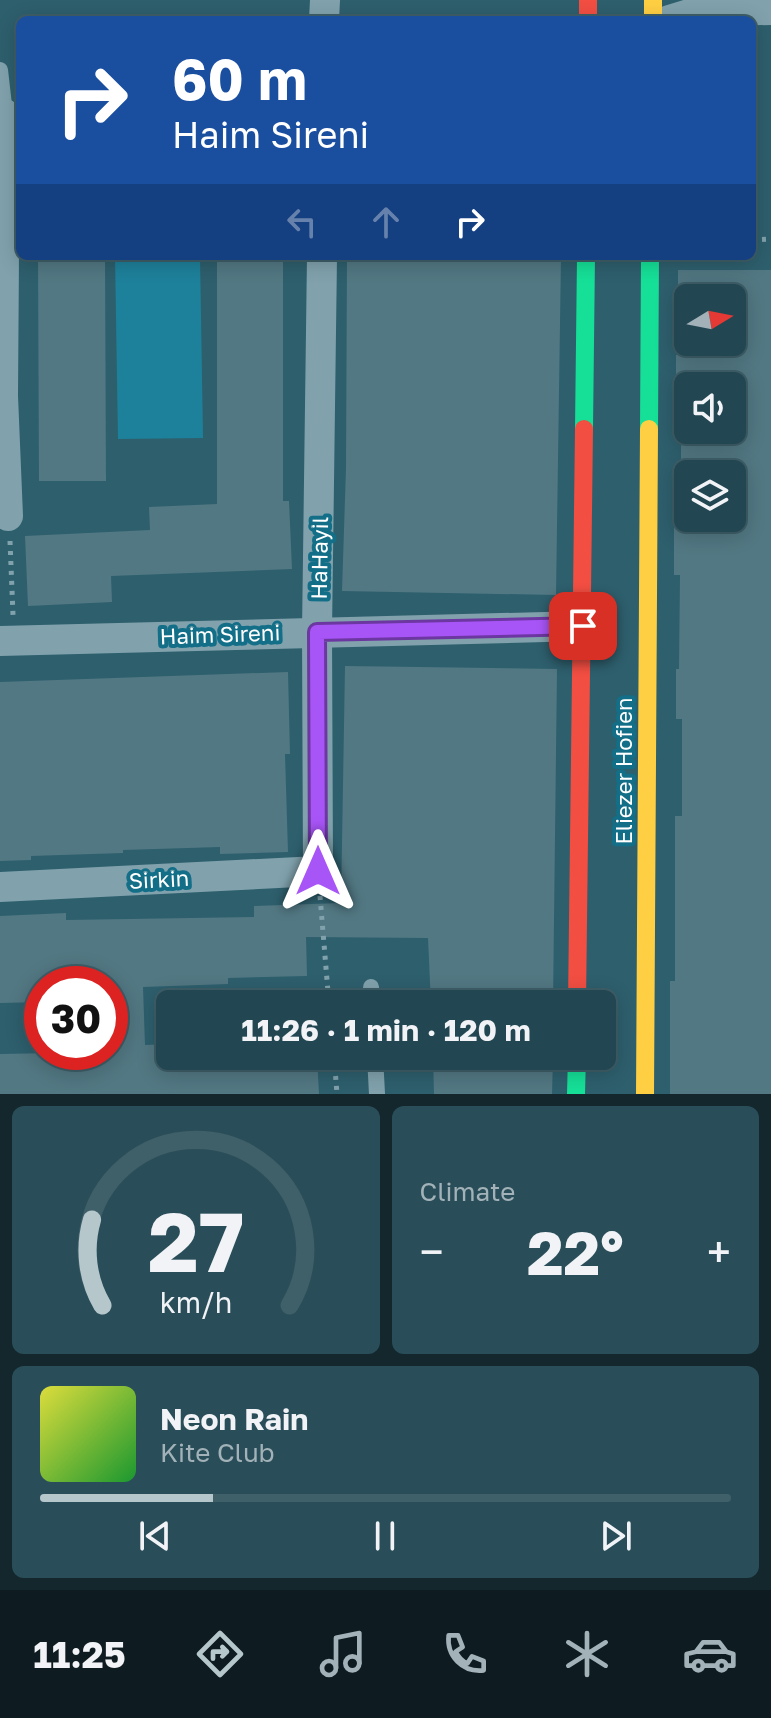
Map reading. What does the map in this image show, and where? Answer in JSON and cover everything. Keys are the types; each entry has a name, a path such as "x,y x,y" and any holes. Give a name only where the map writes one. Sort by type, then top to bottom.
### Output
{"main road":[{"name":"Eliezer Hofien","path":"577,990 586,260"},
{"name":"Eliezer Hofien","path":"645,1094 650,260"},
{"path":"576,1094 577,1070"}],"street":[{"path":"669,0 683,8 699,11 771,10"},
{"path":"682,16 699,11"},
{"path":"2,114 1,396 8,516"},
{"name":"HaHayil","path":"318,871 317,632 322,260"},
{"name":"Haim Sireni","path":"7,640 583,626"},
{"name":"Sirkin","path":"0,887 318,871"}],"lane":[{"path":"0,70 2,114"},
{"path":"376,1070 377,1094"}],"path":[{"path":"7,640 8,516"},
{"path":"318,871 328,990"},
{"path":"335,1070 337,1094"}],"shaded area":[{"path":"115,260 200,260 203,438 118,439"}],"building":[{"path":"38,260 105,260 106,481 39,481"},
{"path":"217,260 283,260 283,501 289,501 292,569 111,576 112,602 28,606 25,536 150,530 149,507 217,504"},
{"path":"347,260 561,260 556,595 342,591"},
{"path":"678,270 771,270 771,1094 670,1094 670,981 675,981 675,816 682,816 682,719 676,719 680,575 674,575 674,532 746,532 746,460 681,460 681,444 746,444 746,372 676,372 676,356 746,356 746,284 678,284"},
{"path":"345,666 557,669 553,990 430,990 428,938 306,937 307,976 228,978 228,984 143,987 145,1045 156,1045 156,1070 318,1070 319,1094 0,1094 0,1054 24,1054 24,1070 128,1070 128,966 24,966 24,1002 0,1003 0,916 66,913 66,920 254,917 254,906 341,903"},
{"path":"288,672 290,754 285,754 288,852 220,854 220,847 123,850 123,853 31,856 31,860 0,861 0,682"},
{"path":"433,1070 553,1070 552,1094 434,1094"}],"traffic: fast":[{"path":"584,429 586,260"},
{"path":"649,429 650,260"},
{"path":"576,1094 577,1070"}],"traffic: slow":[{"path":"653,0 653,16"},
{"path":"645,1094 649,429"}],"traffic: jam":[{"path":"588,0 588,16"},
{"path":"577,990 584,429"}],"route":[{"path":"318,871 317,632 583,626"}]}
